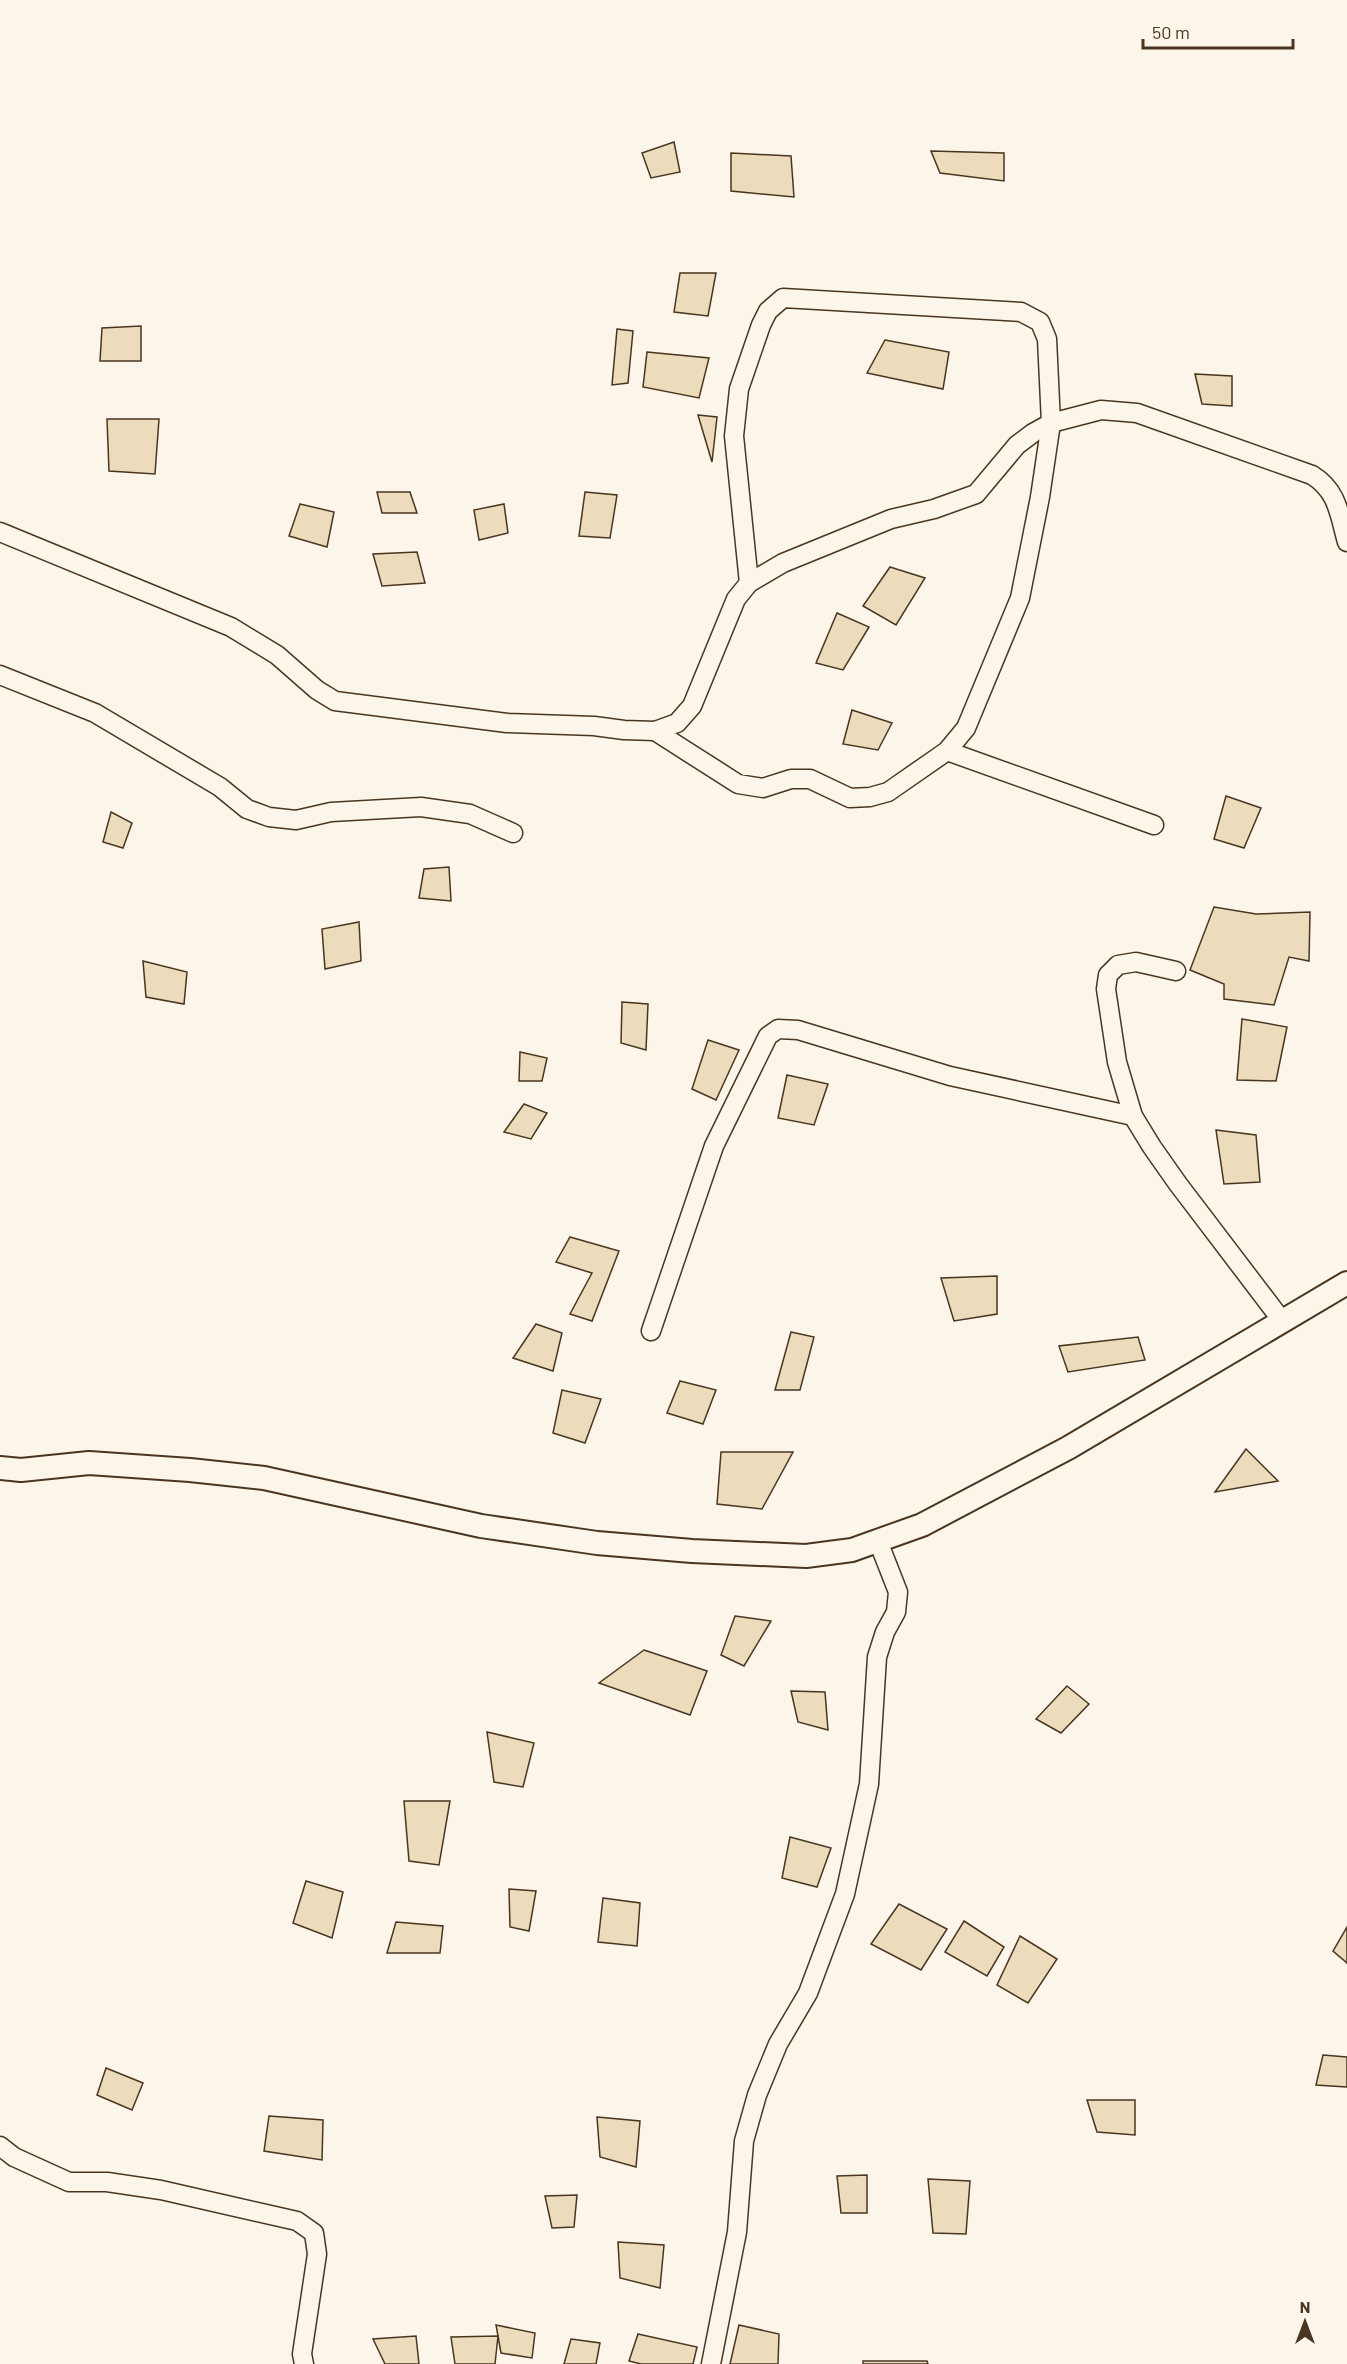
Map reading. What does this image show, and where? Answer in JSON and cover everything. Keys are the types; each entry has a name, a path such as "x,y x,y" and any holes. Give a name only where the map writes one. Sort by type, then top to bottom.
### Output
{"street":[{"path":"655,731 738,784 763,789 791,779 810,779 850,798 870,797 888,792 947,751 966,728 1020,598 1051,423 1047,339 1040,322 1021,312 783,298 768,311 739,389 734,436 749,583"},
{"path":"0,532 231,627 278,655 316,690 335,701 507,723 655,731 677,723 692,706 736,599 749,583 783,563 891,519 934,509 976,495 1017,445 1051,423 1101,410 1137,413 1312,475 1325,483 1334,496 1347,542"},
{"path":"0,675 95,713 220,787 247,809 268,817 296,820 331,812 421,807 470,814 513,833"},
{"path":"947,751 1154,825"},
{"path":"1176,971 1136,962 1118,965 1108,975 1106,989 1117,1062 1133,1116 1178,1184 1283,1322"},
{"path":"651,1331 714,1146 768,1036 778,1029 798,1030 950,1076 1133,1116"},
{"path":"0,1468 21,1470 89,1463 264,1478 481,1526 597,1543 692,1551 806,1556 852,1550 922,1525 1000,1485 1068,1448 1347,1283"},
{"path":"711,2364 737,2232 744,2141 765,2075 778,2044 808,1993 845,1894 869,1784 877,1657 885,1632 896,1612 898,1592 878,1540"},
{"path":"0,2146 14,2157 69,2182 107,2182 161,2190 297,2221 314,2233 317,2254 304,2333 302,2354 304,2364"}],"building":[{"path":"674,142 680,172 651,178 642,153"},
{"path":"931,151 1004,153 1004,181 940,173"},
{"path":"731,153 791,156 794,197 731,191"},
{"path":"680,273 716,273 708,316 674,312"},
{"path":"141,326 141,361 100,361 102,328"},
{"path":"617,329 633,331 628,383 612,385"},
{"path":"885,340 949,352 943,389 867,373"},
{"path":"647,352 709,358 699,398 643,387"},
{"path":"1195,374 1232,376 1232,406 1202,404"},
{"path":"698,415 717,417 712,462"},
{"path":"107,419 159,419 155,474 109,471"},
{"path":"377,492 410,492 417,513 382,513"},
{"path":"585,492 617,495 610,538 579,536"},
{"path":"300,504 334,512 327,547 289,536"},
{"path":"504,504 508,533 479,540 474,510"},
{"path":"417,552 425,583 382,586 373,554"},
{"path":"890,567 925,578 896,625 863,606"},
{"path":"837,613 869,627 843,670 816,663"},
{"path":"852,710 892,723 878,750 843,744"},
{"path":"1226,796 1261,808 1244,848 1214,839"},
{"path":"111,812 132,823 123,848 103,842"},
{"path":"449,867 451,901 419,898 424,869"},
{"path":"1214,907 1256,914 1310,912 1309,961 1289,957 1274,1005 1224,999 1224,984 1190,970"},
{"path":"359,922 361,961 325,969 322,929"},
{"path":"143,961 187,972 184,1004 146,997"},
{"path":"622,1002 648,1004 646,1050 621,1043"},
{"path":"1242,1019 1287,1027 1276,1081 1237,1080"},
{"path":"708,1040 739,1050 716,1100 692,1089"},
{"path":"520,1052 547,1058 542,1081 519,1081"},
{"path":"787,1075 828,1084 814,1125 778,1118"},
{"path":"524,1104 547,1113 531,1139 504,1132"},
{"path":"1216,1130 1256,1135 1260,1182 1224,1184"},
{"path":"570,1237 619,1251 592,1321 570,1314 592,1273 556,1262"},
{"path":"997,1276 997,1314 954,1321 941,1278"},
{"path":"536,1324 562,1333 553,1371 513,1358"},
{"path":"791,1332 814,1337 800,1390 775,1390"},
{"path":"1138,1337 1145,1360 1068,1372 1059,1346"},
{"path":"680,1381 716,1390 703,1424 667,1413"},
{"path":"562,1390 601,1399 585,1443 553,1433"},
{"path":"1246,1449 1278,1481 1215,1492"},
{"path":"721,1452 793,1452 762,1509 717,1504"},
{"path":"735,1616 771,1621 744,1666 721,1655"},
{"path":"644,1650 707,1671 690,1715 599,1683"},
{"path":"1067,1686 1089,1704 1061,1733 1036,1719"},
{"path":"791,1691 825,1692 828,1730 798,1722"},
{"path":"487,1732 534,1743 523,1787 494,1782"},
{"path":"404,1801 450,1801 439,1865 409,1861"},
{"path":"790,1837 831,1848 817,1887 782,1878"},
{"path":"306,1881 343,1892 332,1938 293,1923"},
{"path":"509,1889 536,1891 529,1931 510,1927"},
{"path":"603,1898 640,1903 637,1946 598,1942"},
{"path":"899,1904 947,1929 921,1970 871,1944"},
{"path":"964,1921 1004,1947 987,1976 945,1952"},
{"path":"396,1922 443,1926 440,1953 387,1953"},
{"path":"1347,1927 1347,1963 1333,1951"},
{"path":"1020,1936 1057,1959 1028,2003 997,1985"},
{"path":"1323,2055 1347,2057 1347,2087 1316,2085"},
{"path":"106,2068 143,2083 132,2110 97,2095"},
{"path":"1087,2100 1135,2100 1135,2135 1097,2132"},
{"path":"269,2116 323,2120 322,2160 264,2151"},
{"path":"597,2117 640,2121 636,2167 600,2157"},
{"path":"867,2175 867,2213 841,2213 837,2176"},
{"path":"928,2179 970,2181 966,2234 933,2233"},
{"path":"577,2195 574,2227 552,2228 545,2196"},
{"path":"618,2242 664,2245 660,2288 620,2278"},
{"path":"496,2325 535,2333 532,2358 501,2353"},
{"path":"739,2325 779,2334 778,2364 730,2364"},
{"path":"638,2334 697,2347 693,2364 641,2364 629,2361"},
{"path":"416,2336 419,2364 385,2364 373,2339"},
{"path":"498,2336 495,2364 455,2364 451,2337"},
{"path":"571,2339 600,2343 596,2364 564,2364"},
{"path":"863,2361 927,2361 928,2364 863,2364"}]}
